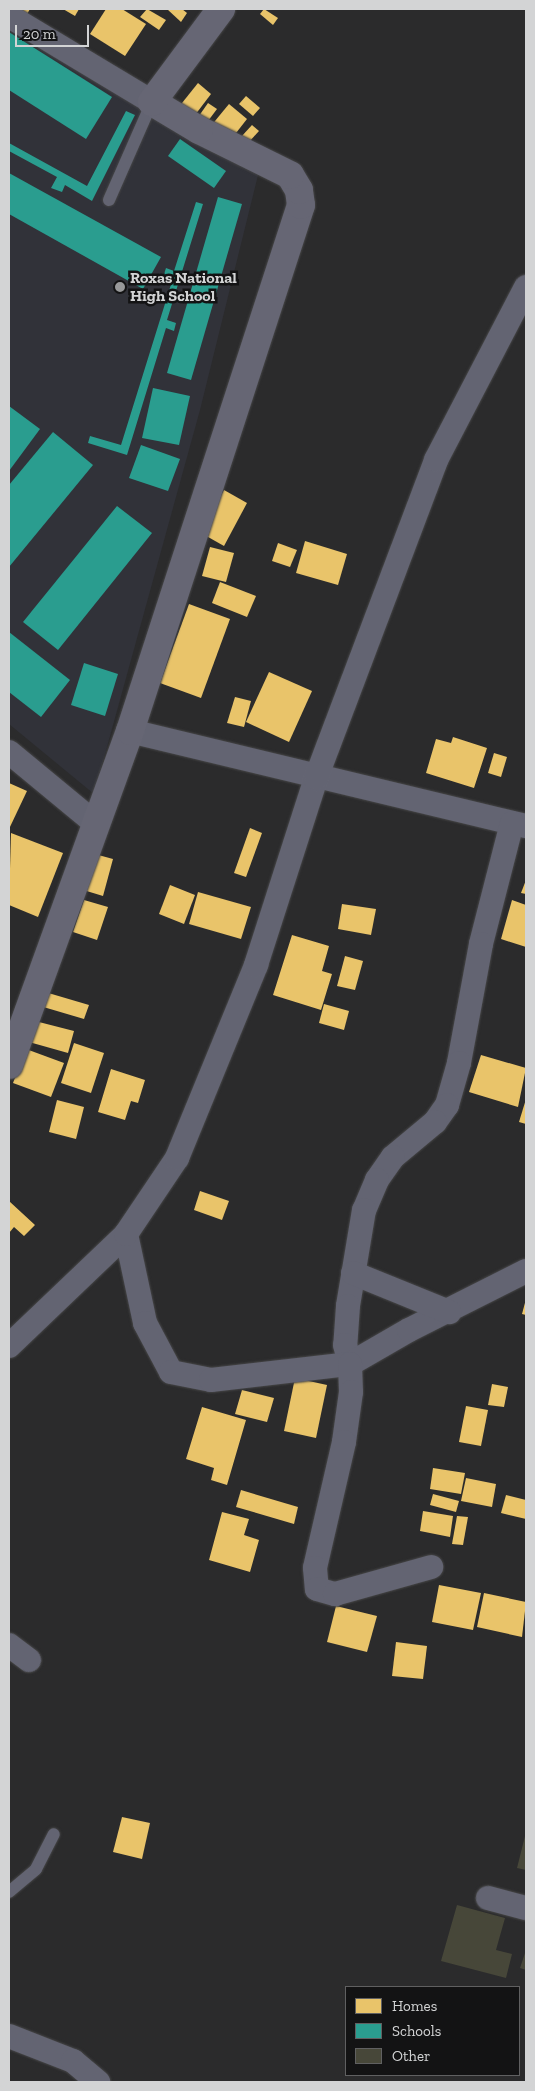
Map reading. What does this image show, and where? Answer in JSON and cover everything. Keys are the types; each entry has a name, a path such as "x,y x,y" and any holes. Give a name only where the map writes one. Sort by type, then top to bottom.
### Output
{"street":[{"path":"152,102 221,9"},
{"path":"9,16 199,130 290,175 300,190 301,205 130,731 9,1065"},
{"path":"9,1346 126,1234 178,1158 256,965 316,778 436,460 526,287"},
{"path":"130,731 316,778 519,825 481,944 459,1063 447,1105 435,1122 393,1157 377,1180 364,1210 353,1273 345,1345 350,1364 351,1392 344,1442 315,1568 317,1589 335,1594 430,1567"},
{"path":"9,752 96,824"},
{"path":"126,1234 144,1323 172,1372 211,1380 350,1364 526,1271"},
{"path":"353,1273 449,1312"},
{"path":"9,1645 29,1660"},
{"path":"488,1898 526,1908"},
{"path":"9,2036 73,2062 98,2082"}],"lane":[{"path":"109,200 152,102"},
{"path":"9,1892 36,1869 54,1834"}],"shaded area":[{"name":"Roxas National High School","path":"9,20 261,163 200,410 94,794 9,724"}],"building: Homes":[{"path":"18,9 30,9 27,14"},
{"path":"63,9 79,9 75,16"},
{"path":"106,9 122,9 146,24 125,56 90,34"},
{"path":"147,9 166,20 159,30 140,17"},
{"path":"167,9 182,9 187,13 181,22"},
{"path":"264,9 278,18 273,25 260,14"},
{"path":"198,83 211,94 192,119 178,108"},
{"path":"246,96 260,108 253,116 239,104"},
{"path":"208,103 217,109 202,129 194,123"},
{"path":"229,104 247,119 229,142 210,127"},
{"path":"252,125 259,131 248,143 241,137"},
{"path":"224,490 247,503 224,546 201,533"},
{"path":"305,541 347,554 338,585 296,573"},
{"path":"278,543 297,550 290,567 272,561"},
{"path":"210,547 234,553 226,582 202,576"},
{"path":"220,582 256,596 247,617 212,603"},
{"path":"189,604 230,619 201,698 160,683"},
{"path":"269,672 312,691 289,742 246,722"},
{"path":"235,697 251,701 244,727 227,723"},
{"path":"453,737 487,748 474,788 426,773 436,739 451,743"},
{"path":"494,753 507,757 501,777 488,773"},
{"path":"9,783 27,791 9,829"},
{"path":"250,828 262,833 246,877 234,873"},
{"path":"11,833 63,853 38,917 9,905"},
{"path":"91,853 113,859 103,896 80,889"},
{"path":"526,880 526,894 521,893"},
{"path":"170,885 195,895 184,924 159,914"},
{"path":"198,892 251,907 241,939 189,924"},
{"path":"84,900 108,907 97,940 73,932"},
{"path":"512,900 526,905 526,947 501,939"},
{"path":"342,904 376,909 371,935 338,929"},
{"path":"292,935 329,946 322,971 332,974 321,1010 273,995"},
{"path":"345,956 363,961 355,990 337,986"},
{"path":"45,992 89,1005 84,1019 40,1006"},
{"path":"324,1004 349,1011 344,1030 319,1023"},
{"path":"35,1021 74,1031 68,1053 29,1042"},
{"path":"74,1043 104,1053 91,1093 61,1083"},
{"path":"26,1049 64,1063 51,1097 13,1083"},
{"path":"481,1055 526,1068 518,1107 469,1092"},
{"path":"111,1069 145,1080 138,1103 131,1101 125,1120 98,1112"},
{"path":"526,1099 526,1124 519,1122"},
{"path":"57,1100 84,1107 76,1139 49,1132"},
{"path":"200,1191 229,1201 222,1220 194,1210"},
{"path":"9,1201 35,1225 24,1236 14,1227 9,1233"},
{"path":"526,1299 526,1315 522,1314"},
{"path":"295,1378 327,1385 316,1438 284,1431"},
{"path":"492,1384 508,1387 504,1407 488,1405"},
{"path":"242,1390 274,1398 267,1422 235,1414"},
{"path":"466,1406 488,1410 481,1446 459,1442"},
{"path":"202,1407 246,1420 227,1485 211,1480 214,1468 186,1459"},
{"path":"433,1468 465,1473 461,1494 430,1489"},
{"path":"466,1478 496,1484 492,1507 461,1501"},
{"path":"241,1490 298,1507 294,1524 236,1507"},
{"path":"433,1494 459,1501 456,1512 430,1505"},
{"path":"506,1495 526,1500 526,1519 501,1513"},
{"path":"423,1511 453,1516 450,1537 420,1531"},
{"path":"222,1512 249,1519 244,1535 259,1540 250,1572 209,1560"},
{"path":"457,1516 468,1517 463,1545 452,1544"},
{"path":"439,1585 481,1593 473,1630 432,1622"},
{"path":"484,1593 526,1602 522,1637 477,1627"},
{"path":"336,1606 377,1616 367,1652 327,1642"},
{"path":"396,1642 427,1646 423,1679 392,1676"},
{"path":"122,1817 150,1823 142,1859 113,1852"}],"building: Schools":[{"path":"9,32 112,97 86,139 9,90"},
{"path":"126,111 135,115 92,201 65,185 62,192 51,188 57,177 9,151 9,143 87,186"},
{"path":"180,139 226,171 214,188 168,156"},
{"path":"9,173 161,257 143,289 9,214"},
{"path":"218,197 242,204 191,380 167,373"},
{"path":"196,202 203,204 167,320 176,323 174,331 166,328 127,455 88,443 90,436 121,445 173,278 164,274 166,268 174,271"},
{"path":"153,388 190,396 179,445 142,438"},
{"path":"9,406 40,429 9,471"},
{"path":"53,432 93,465 9,567 9,485"},
{"path":"141,445 180,459 168,491 129,478"},
{"path":"117,506 152,533 58,650 23,622"},
{"path":"9,632 70,680 41,717 9,692"},
{"path":"84,663 118,674 105,716 71,705"}],"building: Other":[{"path":"526,1832 526,1870 517,1868"},
{"path":"457,1905 505,1918 496,1950 512,1954 506,1978 441,1961"},
{"path":"526,1950 526,1970 520,1968"}],"place":[{"name":"Roxas National High School","path":"120,287"}]}
